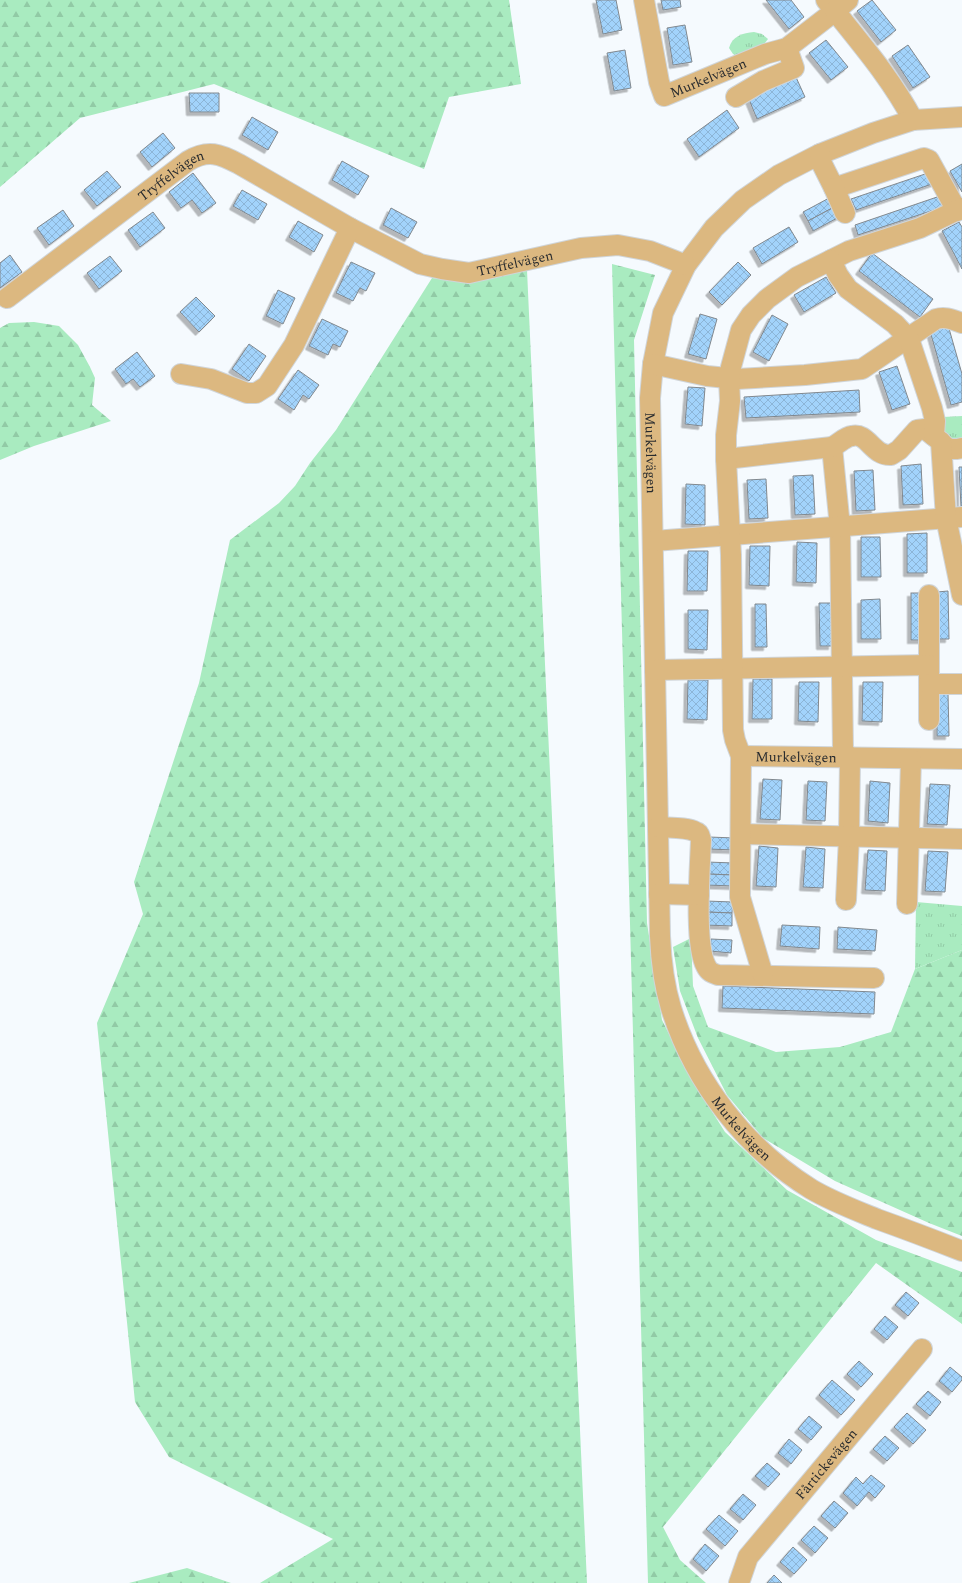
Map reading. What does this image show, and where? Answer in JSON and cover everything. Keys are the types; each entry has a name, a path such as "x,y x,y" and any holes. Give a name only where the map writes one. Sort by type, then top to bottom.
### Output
{"street":[{"name":"Murkelvägen","path":"644,0 659,82 664,96 765,54 787,48 836,4 901,97 913,120"},
{"path":"736,97 763,81 794,68 787,48"},
{"name":"Murkelvägen","path":"962,117 913,120 873,132 820,154 779,175 743,200 714,228 686,265 664,313 653,364 650,398 654,541 659,894 662,962 670,1007 696,1068 729,1116 757,1147 792,1176 812,1190 856,1210 962,1251"},
{"name":"Tryffelvägen","path":"7,298 188,161 203,154 212,153 230,159 350,228 420,264 452,272 469,273 581,248 618,245 650,251 686,265"},
{"path":"820,154 822,164 845,213"},
{"name":"Murkelvägen","path":"763,976 740,897 741,756 733,730 730,535 726,459 726,435 730,401 729,379 736,347 741,330 751,315 767,299 797,277 849,251 920,228 960,209 932,163 924,158 834,188"},
{"path":"181,374 211,379 247,393 256,392 267,386 294,345 350,228"},
{"path":"831,260 838,275 848,289 895,324 909,339 935,421 954,517 962,595"},
{"path":"653,364 707,376 729,379 804,375 862,369 909,339 936,319 950,319 962,323"},
{"path":"726,459 832,447 836,446 844,439 856,435 862,437 881,454 891,455 899,450 917,430 925,429 938,439 945,448 954,450 962,448"},
{"name":"Murkelvägen","path":"832,447 840,527 844,751 850,758 849,837 846,900"},
{"path":"654,541 954,517"},
{"path":"929,596 929,720"},
{"path":"655,670 842,666 929,675 962,684"},
{"name":"Murkelvägen","path":"741,756 962,759"},
{"path":"907,904 911,758"},
{"path":"658,827 698,832 701,840 699,926 702,953 706,965 711,972 718,974 763,976 874,978"},
{"path":"741,834 962,839"},
{"path":"659,894 699,895"},
{"name":"Fårtickevägen","path":"739,1583 748,1557 922,1349"}],"green space":[{"path":"0,0 509,0 521,84 449,97 424,169 214,84 80,118 0,187"},
{"path":"754,32 762,34 768,39 761,48 739,57 733,54 729,48 730,44 735,38 742,34"},
{"path":"612,264 655,275 634,340 647,923 662,1020 692,1080 725,1132 787,1190 876,1240 962,1272 962,1324 876,1263 663,1527 680,1560 706,1583 648,1583"},
{"path":"527,270 587,1583 260,1583 333,1539 169,1457 135,1402 97,1023 143,914 134,882 199,683 230,540 279,503 295,486 310,463 336,430 432,278 468,282"},
{"path":"34,322 59,326 78,345 95,378 92,405 111,421 34,446 0,460 0,328 9,323"},
{"path":"962,416 962,454 948,455 943,417"},
{"path":"916,902 962,906 962,950 915,969"},
{"path":"691,938 693,986 708,1027 776,1052 840,1047 891,1032 915,969 962,950 962,1236 835,1181 763,1138 727,1095 698,1038 680,991 673,947"},
{"path":"187,1568 231,1583 129,1583"}],"building":[{"path":"596,0 616,0 622,30 603,34"},
{"path":"661,0 680,0 681,7 663,10"},
{"path":"766,0 791,0 804,17 789,29"},
{"path":"872,0 896,30 881,42 857,11"},
{"path":"685,25 692,62 673,65 667,28"},
{"path":"826,40 848,67 831,80 809,53"},
{"path":"908,45 930,77 913,88 892,56"},
{"path":"625,50 631,88 614,91 607,53"},
{"path":"795,75 805,97 757,119 748,97"},
{"path":"189,93 219,93 219,112 190,112"},
{"path":"727,110 739,128 699,157 687,139"},
{"path":"252,117 278,132 268,150 242,135"},
{"path":"163,133 175,148 152,167 140,152"},
{"path":"342,161 369,176 358,195 332,180"},
{"path":"962,164 962,192 950,171"},
{"path":"107,171 121,187 97,206 84,190"},
{"path":"931,172 935,183 856,210 851,199"},
{"path":"193,173 216,203 202,213 192,200 181,208 169,192"},
{"path":"242,190 267,204 258,220 233,206"},
{"path":"940,196 943,207 858,235 855,225"},
{"path":"831,197 836,206 808,221 803,212"},
{"path":"836,206 841,216 813,231 808,221"},
{"path":"391,208 417,222 408,238 383,225"},
{"path":"63,210 74,226 49,245 37,228"},
{"path":"153,212 165,228 140,247 128,230"},
{"path":"298,221 323,235 314,252 289,237"},
{"path":"959,222 962,227 962,269 942,231"},
{"path":"789,227 798,242 762,264 753,248"},
{"path":"872,253 933,299 920,317 859,271"},
{"path":"10,255 22,272 0,288 0,263"},
{"path":"110,256 122,271 99,289 87,273"},
{"path":"351,262 375,273 366,291 360,288 353,301 336,293"},
{"path":"738,262 751,275 722,305 709,292"},
{"path":"826,277 836,293 804,312 794,295"},
{"path":"278,290 295,298 283,324 266,316"},
{"path":"196,297 215,316 199,332 180,312"},
{"path":"700,314 717,319 706,359 688,354"},
{"path":"772,315 788,324 769,361 753,352"},
{"path":"322,319 348,331 340,347 333,344 328,355 309,346"},
{"path":"948,325 962,374 962,402 951,405 930,331"},
{"path":"249,344 266,356 249,381 232,369"},
{"path":"137,352 155,376 140,387 133,379 126,384 115,369"},
{"path":"897,366 910,404 892,410 879,372"},
{"path":"298,370 319,385 309,399 303,395 294,410 278,399"},
{"path":"688,387 705,388 702,426 685,424"},
{"path":"859,390 860,412 746,418 744,397"},
{"path":"921,464 923,504 903,505 901,466"},
{"path":"959,467 962,467 962,507 961,507"},
{"path":"873,470 875,510 856,511 854,471"},
{"path":"813,475 815,514 795,515 793,476"},
{"path":"766,479 768,518 749,519 747,480"},
{"path":"686,484 705,485 705,525 685,524"},
{"path":"927,533 927,573 907,573 907,534"},
{"path":"861,537 880,537 881,577 861,577"},
{"path":"797,542 817,543 816,583 796,582"},
{"path":"750,546 770,546 769,586 749,585"},
{"path":"688,551 708,551 707,591 687,591"},
{"path":"948,591 949,639 938,639 937,592"},
{"path":"911,593 922,593 922,640 911,640"},
{"path":"880,599 881,639 861,639 861,600"},
{"path":"819,603 831,603 832,646 820,646"},
{"path":"755,604 766,604 767,647 755,647"},
{"path":"688,610 708,610 707,650 688,649"},
{"path":"753,679 772,679 772,719 752,719"},
{"path":"688,680 708,680 707,720 687,719"},
{"path":"799,682 819,682 818,722 798,721"},
{"path":"863,682 883,682 882,722 862,721"},
{"path":"937,693 948,693 949,736 937,736"},
{"path":"763,779 782,780 780,820 760,819"},
{"path":"808,781 827,782 825,821 806,820"},
{"path":"870,781 890,783 888,823 868,821"},
{"path":"930,784 950,785 947,825 927,824"},
{"path":"709,837 735,838 735,850 708,849"},
{"path":"759,846 778,848 776,887 756,886"},
{"path":"806,847 825,849 823,888 803,887"},
{"path":"868,850 887,851 885,891 865,890"},
{"path":"928,851 948,852 945,892 925,891"},
{"path":"707,862 734,863 733,875 707,874"},
{"path":"707,874 733,875 733,886 706,885"},
{"path":"706,901 733,902 732,913 706,912"},
{"path":"706,912 732,913 732,926 705,925"},
{"path":"782,925 820,927 819,949 780,946"},
{"path":"838,927 877,930 875,951 837,949"},
{"path":"711,939 732,940 731,953 710,951"},
{"path":"723,986 875,992 874,1014 722,1008"},
{"path":"906,1292 919,1303 908,1316 895,1305"},
{"path":"885,1316 898,1327 887,1340 874,1329"},
{"path":"859,1361 873,1374 861,1387 847,1374"},
{"path":"950,1367 962,1377 962,1380 952,1392 939,1381"},
{"path":"832,1380 855,1400 841,1415 819,1395"},
{"path":"928,1391 941,1402 930,1416 916,1404"},
{"path":"907,1413 926,1430 913,1444 894,1427"},
{"path":"809,1416 822,1427 811,1440 798,1429"},
{"path":"885,1436 899,1448 887,1461 873,1449"},
{"path":"789,1439 802,1450 791,1464 778,1453"},
{"path":"767,1463 780,1474 768,1487 755,1476"},
{"path":"871,1475 885,1486 875,1498 869,1492 857,1506 843,1493 856,1477 863,1484"},
{"path":"743,1494 756,1505 743,1520 730,1509"},
{"path":"834,1501 848,1513 835,1528 821,1516"},
{"path":"719,1515 738,1531 725,1546 706,1529"},
{"path":"814,1526 828,1538 815,1553 801,1540"},
{"path":"705,1544 719,1556 706,1571 693,1559"},
{"path":"793,1547 807,1560 794,1574 780,1562"},
{"path":"774,1575 782,1583 767,1583"}]}
